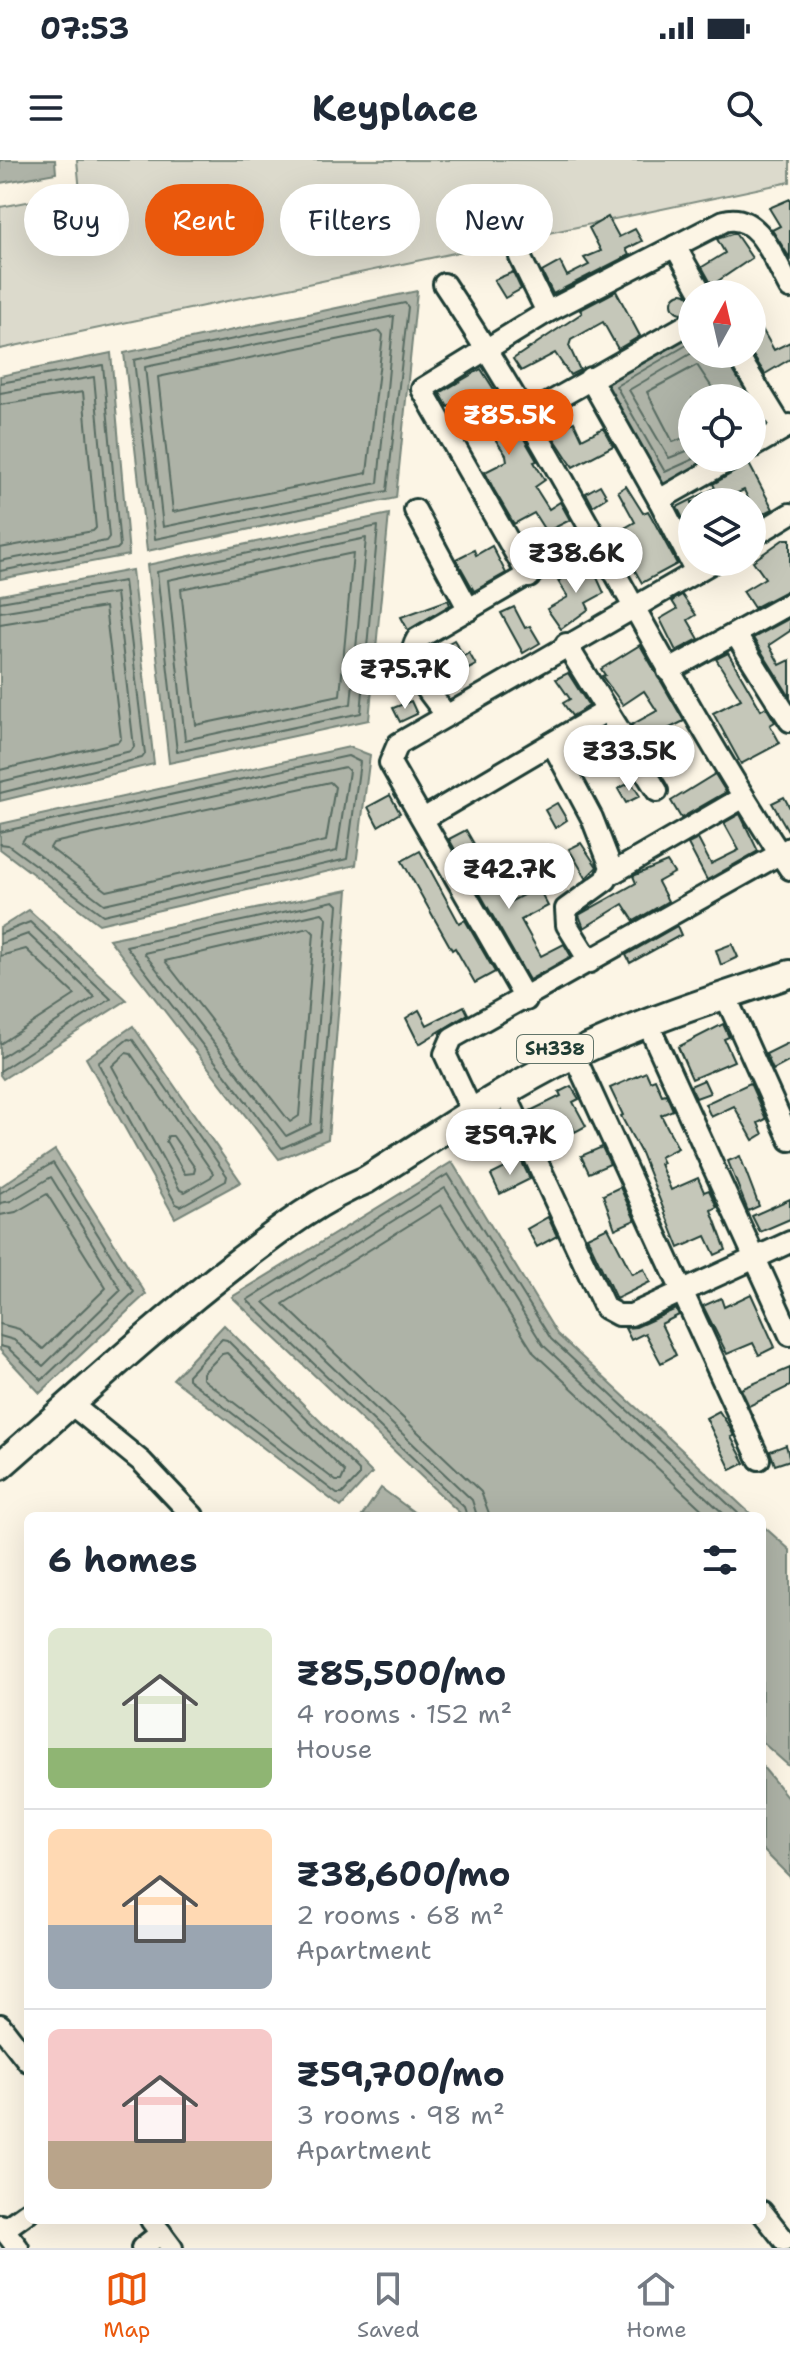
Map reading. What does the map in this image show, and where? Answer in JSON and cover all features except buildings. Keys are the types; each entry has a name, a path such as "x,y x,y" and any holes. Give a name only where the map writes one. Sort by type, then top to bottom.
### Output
{"main road":[{"name":"SH338","path":"0,1466 188,1300 346,1185 365,1162 556,1048 641,1009 790,958"},
{"name":"SH338","path":"346,1185 366,1180 505,1093 574,1055 725,995 790,974"}],"street":[{"path":"529,577 422,389 547,312 724,221 744,219 752,223 790,288"},
{"path":"675,246 694,280"},
{"path":"520,257 547,312"},
{"path":"444,284 528,415 668,671 742,798 787,857 590,962 449,1042 445,1054 466,1099"},
{"path":"528,415 678,330"},
{"path":"747,368 787,427 766,439"},
{"path":"590,378 678,528"},
{"path":"659,500 708,472"},
{"path":"415,510 469,610"},
{"path":"766,529 790,514"},
{"path":"446,715 412,665 413,646 417,639 529,577 595,536"},
{"path":"526,1000 390,763 391,755 398,744 446,715 688,576"},
{"path":"668,671 790,603"},
{"path":"736,635 790,721"},
{"path":"566,644 657,791"},
{"path":"423,819 606,711"},
{"path":"552,743 592,818 609,859 611,874"},
{"path":"590,962 567,925 566,909 611,874 742,798"},
{"path":"725,995 790,1140"},
{"path":"648,1024 790,1335"},
{"path":"574,1055 759,1459"},
{"path":"505,1093 605,1308 618,1315 631,1315 790,1242"},
{"path":"71,1404 142,1462 189,1512"},
{"path":"0,2025 24,2056"},
{"path":"18,2248 2,2227 24,2214"},
{"path":"766,2217 784,2240"},
{"path":"142,2248 161,2234"}],"shaded area":[{"path":"77,160 790,160 790,182 553,232 553,184 436,184 436,256 440,256 0,349 0,207 24,202 24,256 129,256 129,184 79,184"}],"water":[{"path":"0,160 55,160 56,173 0,183"},
{"path":"417,291 396,498 147,551 124,353"},
{"path":"678,341 678,368 735,368 745,384 678,384 678,472 687,472 664,485 603,381"},
{"path":"111,353 129,555 0,579 0,376"},
{"path":"389,514 369,720 169,763 147,565"},
{"path":"132,570 154,764 0,801 0,595"},
{"path":"349,747 370,755 356,865 99,924 0,849 0,824"},
{"path":"348,890 328,1139 279,1159 109,939"},
{"path":"29,910 127,1000 3,1079 0,1075 0,928"},
{"path":"133,1026 241,1182 175,1218 86,1058"},
{"path":"55,1150 146,1294 40,1393 0,1350 0,1187"},
{"path":"452,1162 557,1334 749,1512 459,1512 232,1297"},
{"path":"224,1325 372,1473 341,1507 173,1379"},
{"path":"381,1488 414,1512 365,1512"},
{"path":"766,1529 790,1550 790,1767 766,1746"},
{"path":"766,1771 790,1800 790,1877 766,1853"}]}
